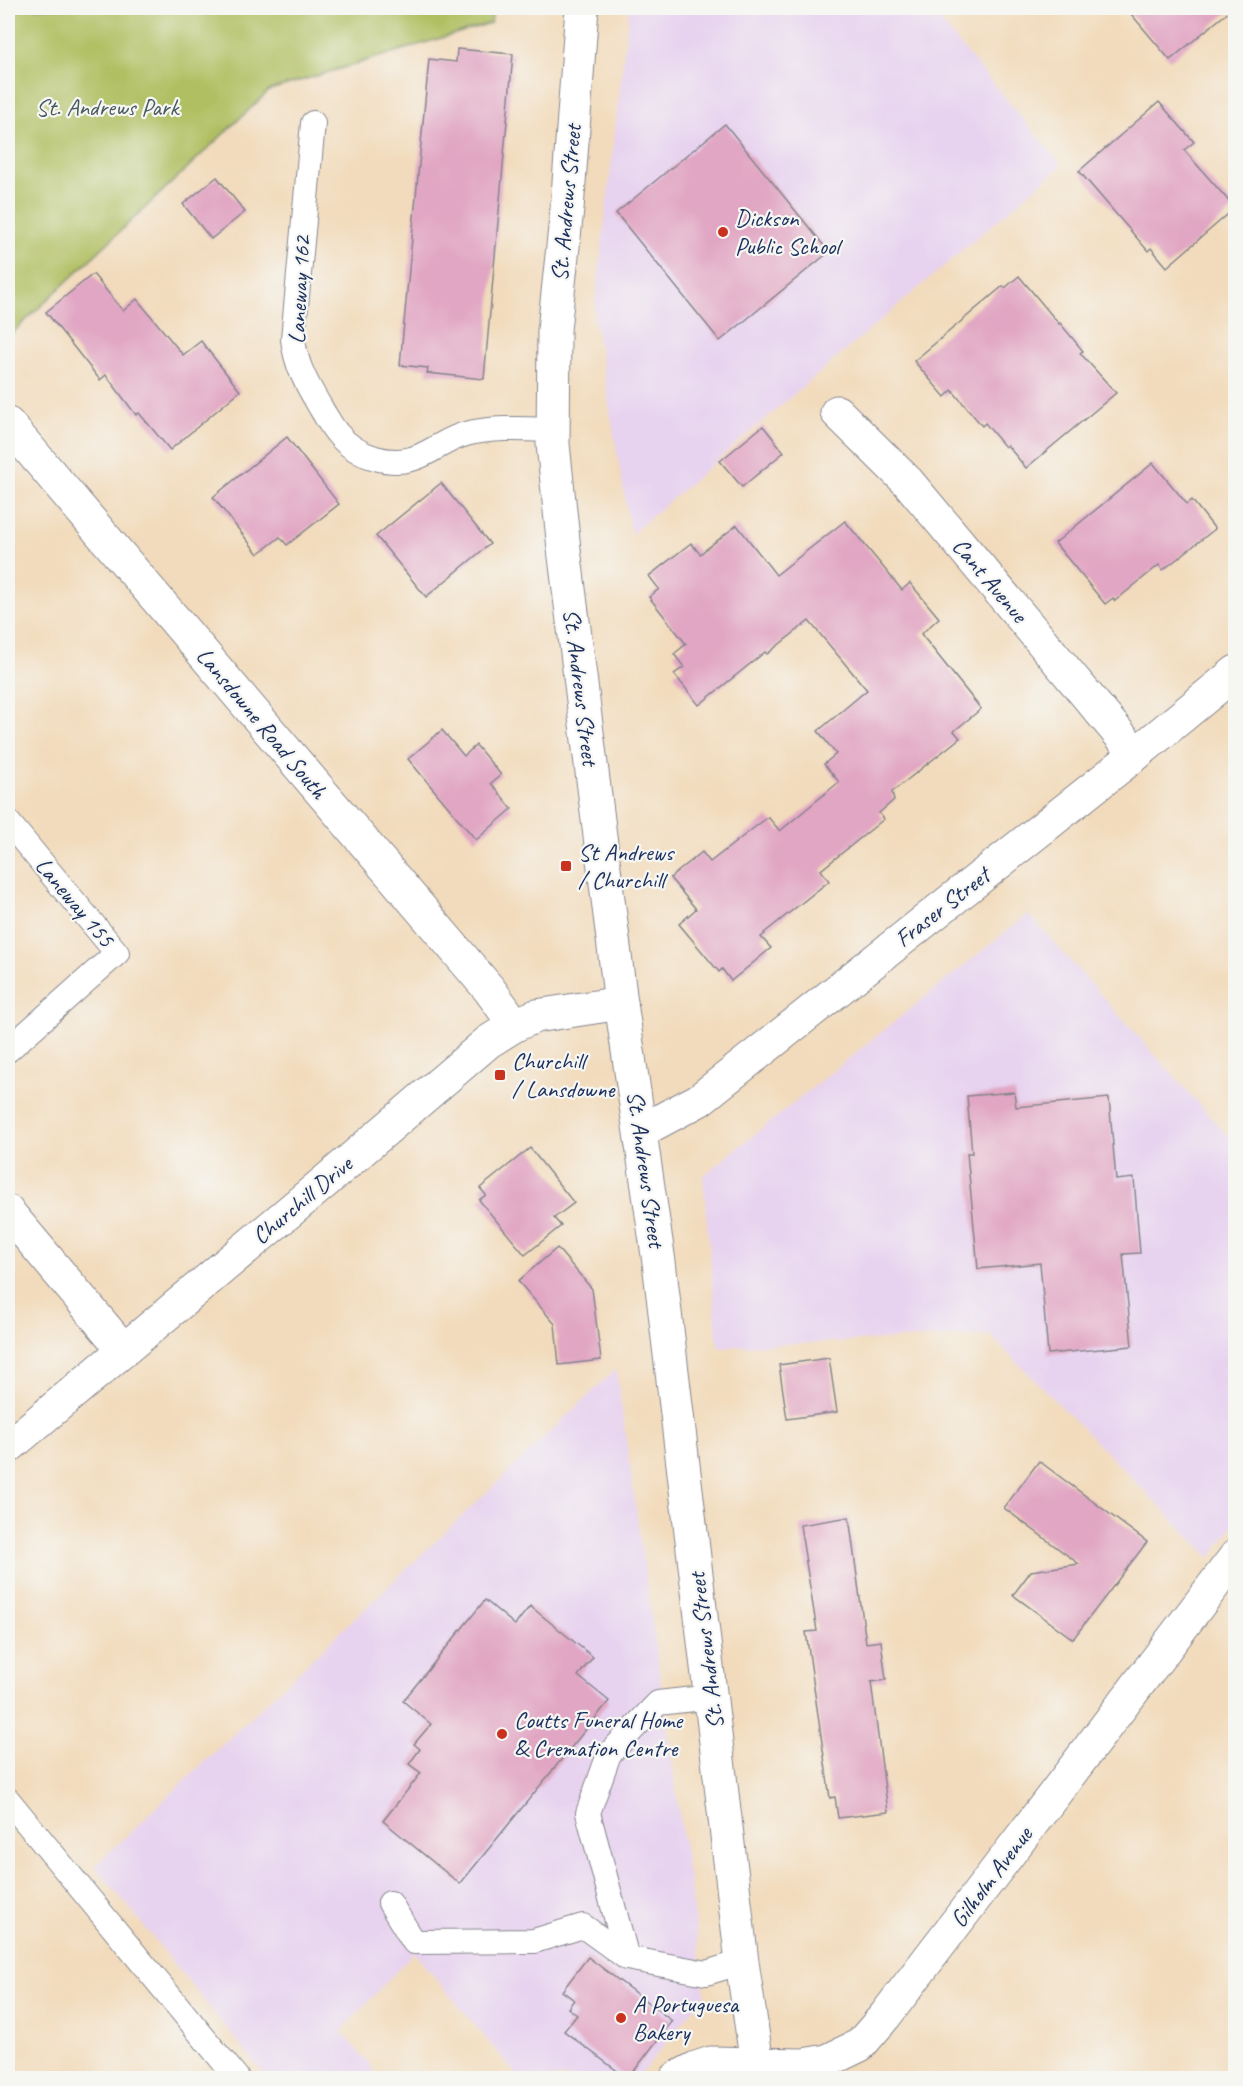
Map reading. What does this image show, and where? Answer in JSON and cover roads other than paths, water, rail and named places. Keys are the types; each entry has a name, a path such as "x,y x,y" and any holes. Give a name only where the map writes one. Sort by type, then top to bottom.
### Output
{"street":[{"name":"St. Andrews Street","path":"582,8 567,209 554,330 553,430 564,549 621,1003 659,1262 742,1962 758,2071"},
{"name":"Cant Avenue","path":"837,412 908,482 1136,754"},
{"name":"Lansdowne Road South","path":"8,423 489,989 515,1025"},
{"name":"Fraser Street","path":"641,1131 699,1100 1236,672"},
{"name":"Churchill Drive","path":"8,1447 488,1042 515,1025 536,1016 621,1003"},
{"path":"8,1212 123,1349"},
{"name":"Gilholm Avenue","path":"677,2079 696,2068 711,2063 758,2071 827,2061 860,2045 885,2016 1236,1556"}],"lane":[{"name":"Laneway 162","path":"313,123 293,339 298,368 338,434 346,443 363,453 393,460 418,457 464,434 488,430 553,430"},
{"name":"Laneway 155","path":"8,822 117,953 8,1050"},
{"path":"627,1958 588,1813 609,1754 658,1703 712,1697"},
{"path":"8,1800 237,2079"},
{"path":"390,1903 414,1942 534,1941 583,1926 627,1958 706,1973 742,1962"}],"place":[{"name":"Dickson Public School","path":"723,232"},
{"name":"St Andrews / Churchill","path":"566,866"},
{"name":"Churchill / Lansdowne","path":"500,1075"},
{"name":"Coutts Funeral Home & Cremation Centre","path":"502,1734"},
{"name":"A Portuguesa Bakery","path":"621,2018"}],"park label":[{"name":"St. Andrews Park","path":"107,107"}]}
